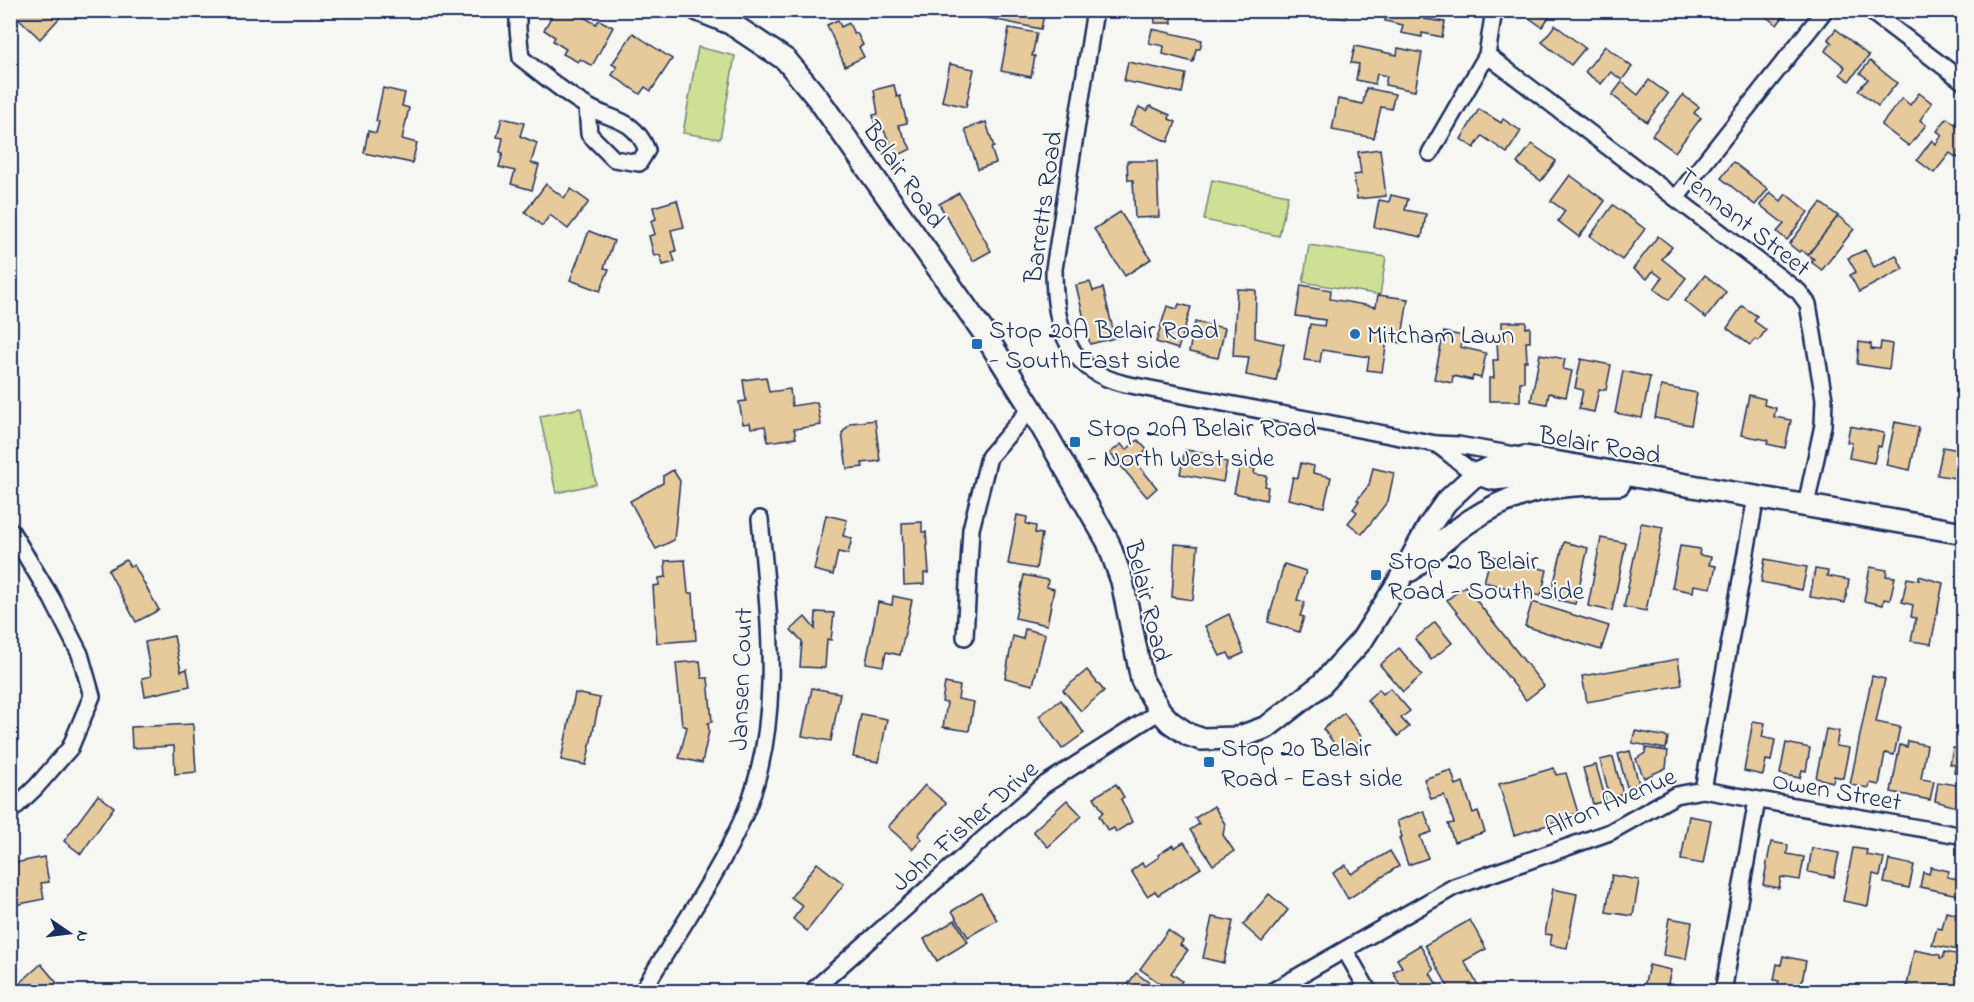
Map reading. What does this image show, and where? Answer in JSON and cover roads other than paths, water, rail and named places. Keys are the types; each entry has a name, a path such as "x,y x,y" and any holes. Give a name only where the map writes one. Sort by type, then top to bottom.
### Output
{"main road":[{"name":"Belair Road","path":"698,10 730,23 786,60 819,100 982,330 1031,408 1108,542 1122,580 1142,680 1160,711 1170,722 1189,735 1201,739 1237,738 1268,727 1328,678 1362,640 1429,526 1446,502 1476,474 1525,457 1964,533"},
{"path":"1476,474 1504,479 1543,474 1593,484"},
{"name":"Belair Road","path":"1398,582 1463,525 1494,507 1531,492 1578,484 1673,483"}],"street":[{"path":"519,10 521,58 587,107"},
{"name":"Barretts Road","path":"1095,10 1054,269 1054,298 1060,323 1071,350 1088,369 1106,379 1436,444 1458,445 1525,457"},
{"path":"1430,153 1487,55 1494,10"},
{"path":"1676,198 1825,10"},
{"path":"1869,10 1964,82"},
{"name":"Tennant Street","path":"1487,55 1799,292 1808,304 1824,399 1823,425 1806,505"},
{"path":"965,637 971,529 989,458 1031,408"},
{"name":"Barretts Road","path":"1436,444 1476,474"},
{"name":"Alton Avenue","path":"1271,992 1454,887 1610,832 1676,795 1703,790 1756,497"},
{"name":"Jansen Court","path":"642,992 724,857 744,816 759,774 766,730 771,640 760,519"},
{"path":"10,812 36,787 70,748 92,696 80,654 52,599 11,531"},
{"name":"John Fisher Drive","path":"811,992 1044,785 1160,711"},
{"name":"Owen Street","path":"1703,790 1964,836"},
{"path":"1723,992 1757,800"},
{"path":"1345,950 1370,992"}],"railway":[{"path":"1959,10 1964,14"}],"place":[{"name":"Mitcham Lawn","path":"1355,334"},
{"name":"Stop 20A Belair Road - South East side","path":"977,344"},
{"name":"Stop 20A Belair Road - North West side","path":"1075,442"},
{"name":"Stop 20 Belair Road - South side","path":"1376,575"},
{"name":"Stop 20 Belair Road - East side","path":"1209,762"}]}
